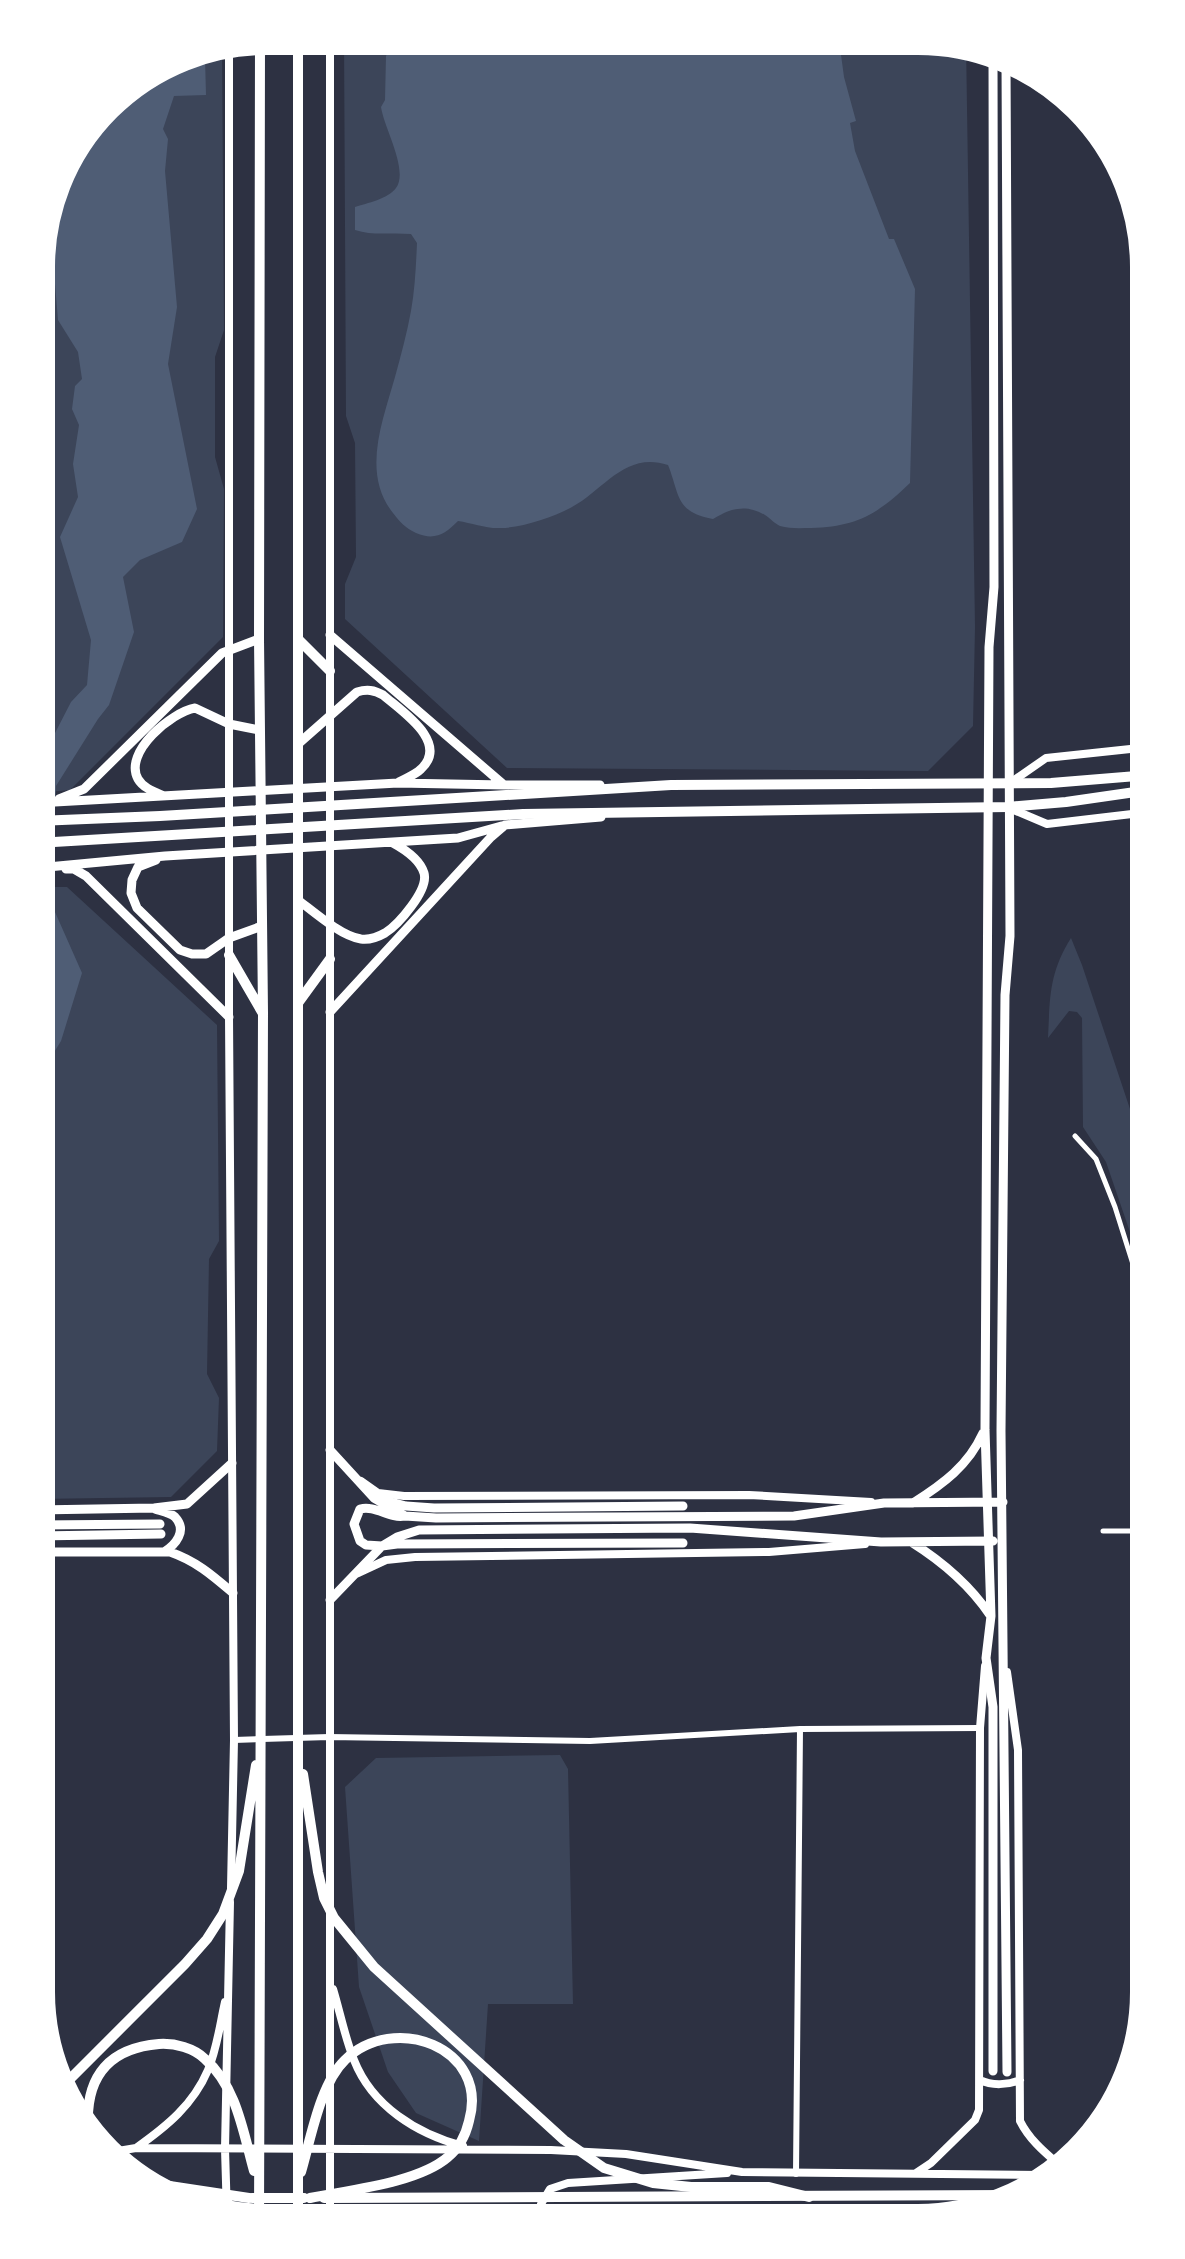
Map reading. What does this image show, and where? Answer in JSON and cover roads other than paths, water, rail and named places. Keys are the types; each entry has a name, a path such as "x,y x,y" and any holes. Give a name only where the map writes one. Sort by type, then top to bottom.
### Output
{"main road":[{"path":"298,50 298,2209"},
{"path":"255,2208 258,2186 262,1730 260,51"},
{"path":"993,64 994,587 989,647 985,1430 991,1616 986,1658 993,1707 993,2071"},
{"path":"1006,69 1010,936 1005,995 1001,1431 1007,2072"},
{"path":"330,635 504,785"},
{"path":"50,800 84,789 222,653 259,639"},
{"path":"298,639 330,671"},
{"path":"298,744 357,692 366,689 375,691 424,732 429,742 427,762 420,771 398,783"},
{"path":"167,797 146,788 137,778 135,765 148,739 176,715 195,708 229,724 259,730"},
{"path":"50,803 398,783 1008,784 1135,776"},
{"path":"50,820 671,785"},
{"path":"50,842 523,814 1008,807 1135,792"},
{"path":"50,867 165,856 458,838 505,825 656,813"},
{"path":"330,1012 505,825"},
{"path":"298,900 349,936 364,940 388,931 416,900 424,885 424,872 409,852 393,843"},
{"path":"165,856 138,867 132,880 131,893 137,908 180,950 206,954 229,938 262,926"},
{"path":"50,868 74,869 86,876 229,1017"},
{"path":"229,955 263,1012"},
{"path":"298,1003 330,959"},
{"path":"912,1504 939,1487 974,1453 985,1430"},
{"path":"330,1450 374,1498 405,1516"},
{"path":"50,1510 154,1508 187,1504 232,1463"},
{"path":"374,1498 406,1506 434,1508 683,1506"},
{"path":"683,1543 382,1546 366,1545 360,1541 354,1524 360,1509 366,1507 395,1518 794,1516 884,1503 1003,1502"},
{"path":"154,1508 174,1516 178,1522 178,1539 164,1552"},
{"path":"50,1525 160,1529 50,1535"},
{"path":"330,1600 382,1546 419,1530 690,1528 881,1542 1003,1541"},
{"path":"911,1542 942,1561 977,1596 991,1616"},
{"path":"50,1552 164,1552 186,1558 204,1568 233,1593"},
{"path":"69,2080 185,1964 223,1914 239,1871 262,1730"},
{"path":"298,1742 318,1872 324,1898 334,1918 374,1967 564,2140 604,2168 653,2183 809,2197 993,2195"},
{"path":"298,2184 331,2079 345,2060 365,2045 396,2038 423,2041 445,2049 463,2068 472,2093 471,2116 464,2137 448,2157 423,2171 397,2180 310,2198"},
{"path":"87,2114 92,2085 103,2068 119,2054 140,2046 167,2044 188,2048 204,2057 231,2093 258,2186"},
{"path":"172,2186 249,2198"},
{"path":"200,2198 769,2192"}],"street":[{"path":"330,50 330,2209"},
{"path":"228,2205 225,2149 234,1740 229,1017 229,54"},
{"path":"1008,784 1046,758 1135,748"},
{"path":"1008,807 1047,824 1135,814"},
{"path":"1075,1136 1096,1159 1135,1271"},
{"path":"356,1477 378,1493 404,1496 749,1495 884,1503"},
{"path":"1103,1531 1135,1531"},
{"path":"357,1574 386,1560 415,1557 769,1552 881,1542"},
{"path":"1004,1654 1018,1750 1020,2121 1025,2131 1054,2160"},
{"path":"916,2173 931,2163 975,2120 979,2110 980,1728 986,1658"},
{"path":"234,1740 329,1737 590,1741 800,1729 980,1728"},
{"path":"796,2174 800,1729"},
{"path":"330,1979 354,2061 368,2087 387,2108 415,2127 441,2140 475,2149"},
{"path":"136,2148 170,2124 194,2097 210,2067 229,1985"},
{"path":"980,2080 1000,2084 1020,2080"},
{"path":"120,2151 136,2148 551,2150 626,2154 742,2172"},
{"path":"543,2209 541,2204 550,2189 568,2183 742,2172 1034,2175"}]}
